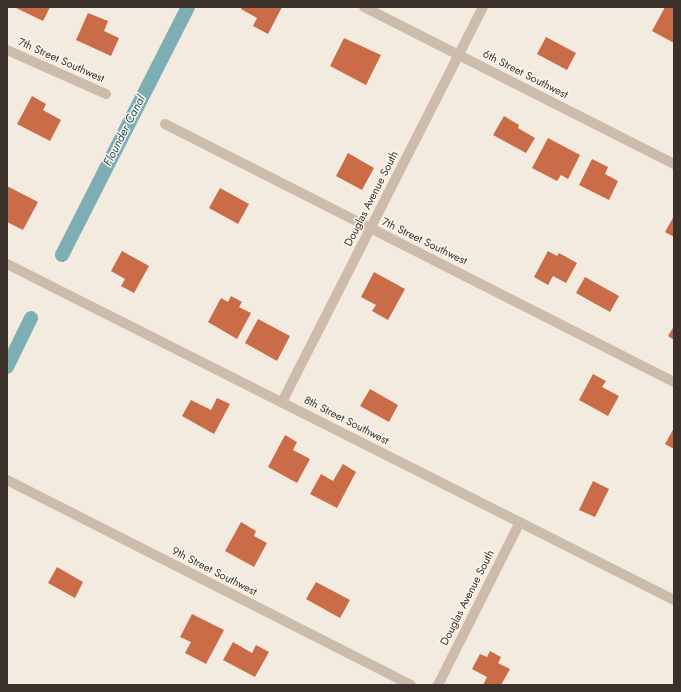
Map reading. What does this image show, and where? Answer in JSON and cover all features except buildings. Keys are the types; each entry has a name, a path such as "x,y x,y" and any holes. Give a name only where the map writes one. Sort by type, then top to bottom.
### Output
{"street":[{"name":"6th Street Southwest","path":"364,7 674,164"},
{"name":"Douglas Avenue South","path":"282,402 483,7"},
{"name":"7th Street Southwest","path":"7,50 106,94"},
{"name":"7th Street Southwest","path":"165,124 370,230 430,258 674,382"},
{"name":"8th Street Southwest","path":"7,264 674,600"},
{"name":"9th Street Southwest","path":"7,480 411,685"},
{"name":"Douglas Avenue South","path":"438,685 520,522"}],"waterway":[{"name":"Flounder Canal","path":"62,255 188,7"},
{"name":"Flounder Canal","path":"7,367 31,318"}]}
